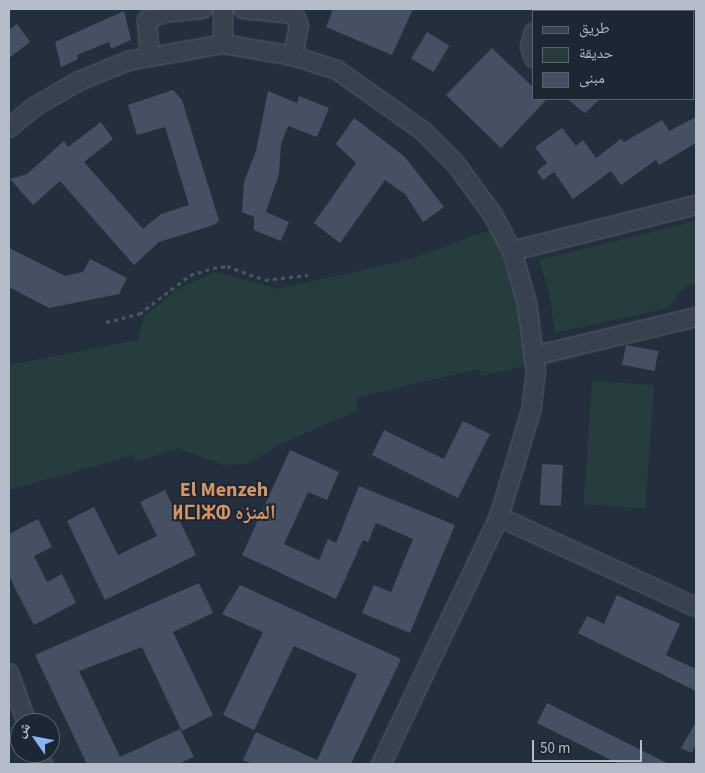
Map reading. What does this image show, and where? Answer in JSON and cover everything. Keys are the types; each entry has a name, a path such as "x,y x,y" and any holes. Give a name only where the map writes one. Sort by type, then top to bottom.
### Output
{"street":[{"path":"150,57 147,20 163,13 203,9"},
{"path":"222,44 223,9"},
{"path":"243,9 294,14 299,24 293,56"},
{"path":"532,39 530,46 532,52"},
{"path":"9,128 34,107 80,81 128,60 222,44 293,56 337,70 423,130 455,163 492,215 512,251 527,303 534,356 531,410 500,517 381,764"},
{"path":"512,251 696,205"},
{"path":"534,356 696,316"},
{"path":"500,517 696,607"},
{"path":"9,673 24,713"}],"path":[{"path":"106,322 139,314 190,275 213,268 227,266 265,280 308,274"}],"green space":[{"path":"696,221 696,283 685,286 668,308 555,333 549,292 539,260"},
{"path":"493,229 516,299 527,365 481,376 478,369 356,398 357,411 278,445 248,464 223,465 178,448 135,463 134,455 9,490 9,365 138,340 144,317 179,288 216,272 278,289 411,259"},
{"path":"592,381 654,385 645,509 584,504"}],"building":[{"path":"333,9 413,9 392,55 326,27"},
{"path":"124,11 131,40 111,49 109,42 77,55 78,59 61,67 55,42"},
{"path":"17,24 30,42 9,58 9,30"},
{"path":"427,32 449,45 433,72 411,59"},
{"path":"492,48 532,86 532,100 546,100 501,148 446,95"},
{"path":"173,90 182,100 219,221 214,225 159,242 134,265 60,181 33,205 10,179 27,174 64,141 68,147 101,122 113,139 84,162 143,229 161,214 189,205 165,127 137,135 128,105"},
{"path":"268,91 297,103 299,96 329,108 317,137 288,126 281,144 279,174 266,212 289,222 281,241 254,230 254,217 242,212 244,182 256,151"},
{"path":"568,100 599,100 585,113"},
{"path":"696,117 696,143 659,165 656,160 621,185 611,171 573,199 554,172 543,180 537,171 547,163 535,147 562,128 576,146 583,140 596,158 621,139 624,142 662,120 669,131"},
{"path":"354,118 404,156 444,207 423,222 405,194 385,180 340,243 314,223 356,163 336,144"},
{"path":"9,248 65,276 83,272 90,259 127,278 119,294 49,308 9,287"},
{"path":"626,345 658,351 655,371 622,365"},
{"path":"463,421 490,434 458,498 372,455 384,430 444,459"},
{"path":"290,450 339,472 327,500 308,492 284,544 319,560 328,539 336,543 359,486 455,525 410,633 362,613 374,585 391,592 413,539 376,523 368,542 363,540 336,599 242,555"},
{"path":"542,464 563,465 561,506 540,505"},
{"path":"165,490 196,555 105,600 67,521 94,507 118,555 157,536 140,502"},
{"path":"38,519 52,547 34,556 47,582 62,574 76,603 34,625 9,576 9,534"},
{"path":"199,583 213,613 173,632 213,715 182,731 142,647 79,671 120,757 180,729 194,757 178,764 87,764 35,655"},
{"path":"240,585 401,659 351,764 252,764 243,760 256,732 317,760 357,674 294,646 254,730 223,715 263,632 222,614"},
{"path":"617,595 680,624 666,655 696,669 696,691 578,633 587,616 604,624"},
{"path":"547,703 669,764 619,764 537,723"},
{"path":"696,722 696,745 691,753 681,748"}],"district":[{"name":"El Menzeh ⵍⵎⵏⵣⵀ المنزه","path":"224,502"}]}
